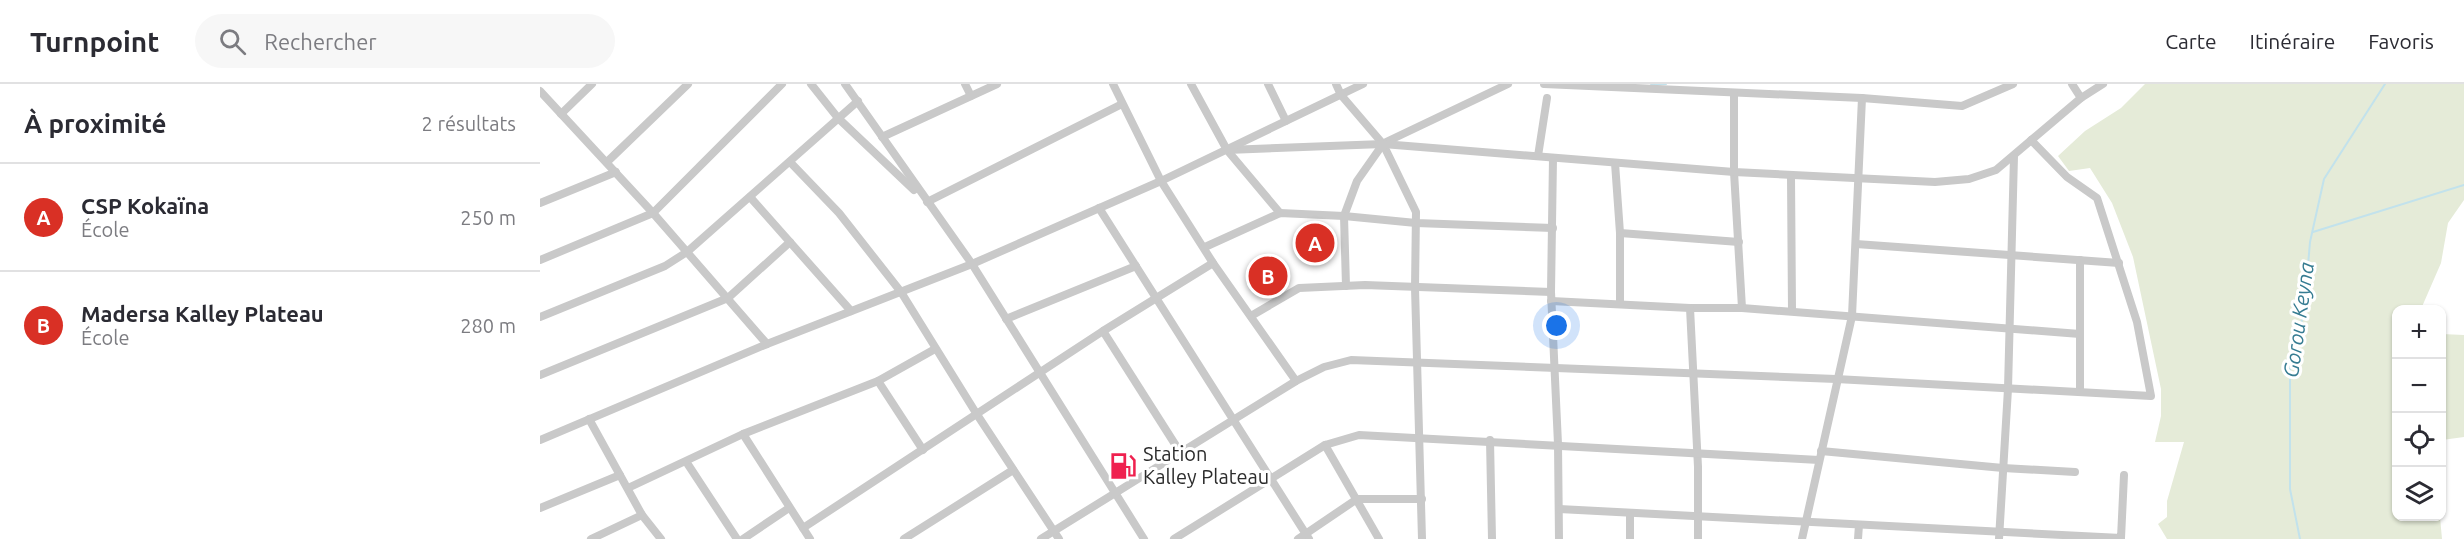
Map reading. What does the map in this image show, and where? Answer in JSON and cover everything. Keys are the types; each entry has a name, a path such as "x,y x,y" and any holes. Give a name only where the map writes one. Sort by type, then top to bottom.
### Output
{"street":[{"path":"561,114 592,84"},
{"path":"607,162 688,84"},
{"path":"540,260 653,213 782,84"},
{"path":"810,84 838,118 927,202"},
{"path":"965,84 971,96"},
{"path":"882,137 997,84"},
{"path":"1113,84 1161,180 1213,263 1296,381"},
{"path":"1191,84 1227,150 1280,213"},
{"path":"1268,84 1286,121"},
{"path":"1336,84 1341,94 1383,144 1416,212 1415,288 1422,539"},
{"path":"540,440 767,344 972,264 1227,150 1363,84"},
{"path":"1346,286 1344,216 1357,181 1383,144 1508,84"},
{"path":"1544,84 1862,98 1962,106 2013,84"},
{"path":"2072,84 2081,98"},
{"path":"1227,150 1383,144 1791,176 1935,182 1969,178 1996,170 2081,98 2103,84"},
{"path":"849,85 882,137 972,264 1144,539"},
{"path":"540,91 653,213 767,344"},
{"path":"1734,93 1734,172 1742,308"},
{"path":"1538,156 1547,98"},
{"path":"1802,539 1836,379 1852,316 1862,98"},
{"path":"540,317 665,266 687,252 858,101"},
{"path":"927,202 1122,104"},
{"path":"1041,539 1232,418 1296,381 1324,367 1352,360 1836,379 2151,396 2137,322 2097,198 2067,177 2031,140"},
{"path":"1999,536 2008,389 2014,156"},
{"path":"1553,158 1551,296 1558,444 1559,539"},
{"path":"790,162 839,213 901,292 935,349 1059,539"},
{"path":"1615,163 1620,233 1620,304"},
{"path":"540,203 616,172"},
{"path":"1791,176 1792,312"},
{"path":"750,197 851,311"},
{"path":"1099,207 1271,479 1304,537 1357,499 1422,499"},
{"path":"1205,247 1280,213 1416,223 1553,228"},
{"path":"1620,233 1739,242"},
{"path":"540,375 728,298 790,242"},
{"path":"1856,244 2119,263"},
{"path":"2080,260 2080,392"},
{"path":"803,528 976,413 1213,263"},
{"path":"1006,319 1136,266"},
{"path":"1251,316 1299,288 1346,286 1551,296 1620,304 1690,308 1742,308 2080,334"},
{"path":"1690,308 1698,453 1700,517 1698,539"},
{"path":"1103,331 1180,452"},
{"path":"628,488 687,463 743,434 878,381 935,349"},
{"path":"878,381 923,450"},
{"path":"589,419 642,515 661,539"},
{"path":"743,434 810,539"},
{"path":"1174,539 1325,445 1359,435 1490,440 1819,460"},
{"path":"1490,440 1492,539"},
{"path":"1325,445 1379,539"},
{"path":"1821,451 2003,468 2076,472"},
{"path":"687,463 737,539"},
{"path":"904,539 1013,470"},
{"path":"540,508 620,475"},
{"path":"1559,509 1859,525 1999,536 2121,538 2124,475"},
{"path":"743,539 789,508"},
{"path":"1630,513 1630,539"},
{"path":"591,539 642,515"},
{"path":"1858,539 1859,525"}],"green space":[{"path":"2145,84 2464,84 2464,200 2448,223 2441,263 2423,305 2392,305 2392,521 2440,521 2442,539 2167,539 2158,524 2167,517 2167,501 2184,442 2155,442 2161,416 2161,389 2133,257 2112,203 2090,168 2069,171 2058,156 2085,131 2121,108"},
{"path":"2446,334 2464,335 2464,437 2446,439"}],"waterway":[{"path":"1651,85 1666,84"},
{"name":"Gorou Keyna","path":"2300,539 2290,489 2290,366 2304,312 2310,242 2324,179 2385,84"},
{"path":"2313,232 2464,185"}],"place":[{"name":"CSP Kokaïna","path":"1315,243"},
{"name":"Madersa Kalley Plateau","path":"1268,276"},
{"name":"Station Kalley Plateau","path":"1123,466"}]}
